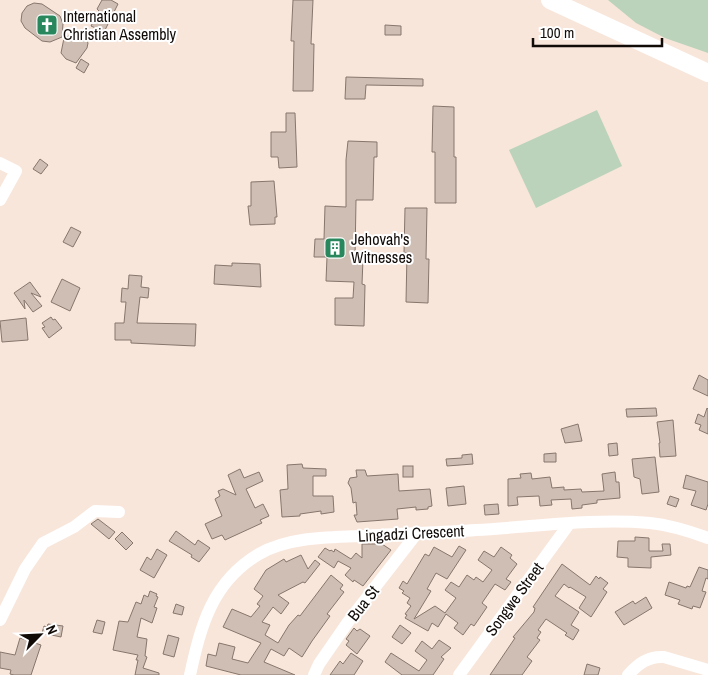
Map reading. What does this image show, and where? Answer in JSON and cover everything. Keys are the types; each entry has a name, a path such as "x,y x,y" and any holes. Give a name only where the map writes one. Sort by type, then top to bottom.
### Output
{"highway":[{"path":"550,0 708,73"}],"street":[{"path":"0,163 16,171 0,200"},
{"path":"0,620 25,569 43,543 74,526 95,511 119,512"},
{"name":"Lingadzi Crescent","path":"190,675 197,643 207,614 230,575 259,554 284,544 338,537 609,521 663,524 708,538"},
{"name":"Songwe Street","path":"459,675 569,524"},
{"name":"Bua St","path":"314,675 319,664 348,622 417,532"},
{"path":"628,675 644,661 657,656 708,670"}],"green space":[{"path":"608,0 708,0 708,53 665,38 636,23"},
{"path":"597,110 622,166 536,208 509,150"}],"building":[{"path":"102,0 111,0 118,4 104,32 91,26 99,11 97,9"},
{"path":"293,0 313,0 311,44 314,44 313,91 293,91 294,41 291,41"},
{"path":"34,3 42,4 60,16 63,24 62,37 50,42 42,41 25,28 21,21 22,13 27,6"},
{"path":"385,25 401,26 401,35 385,35"},
{"path":"75,33 84,35 88,43 87,48 76,63 66,59 61,53 64,38"},
{"path":"81,59 89,64 84,73 76,68"},
{"path":"346,77 423,79 423,86 366,85 365,99 345,99"},
{"name":"Jehovah's Witnesses","path":"433,106 454,107 456,203 435,203 435,152 432,152"},
{"path":"286,113 295,113 297,167 279,168 278,157 271,157 271,132 286,132"},
{"path":"348,141 377,142 377,157 374,157 373,200 356,200 355,259 363,259 362,284 365,285 364,326 335,325 335,298 353,298 354,282 326,281 327,257 314,257 315,239 324,239 325,206 346,207"},
{"path":"40,159 48,165 41,174 33,169"},
{"path":"274,181 277,217 275,217 275,224 250,225 248,206 251,206 251,182"},
{"name":"Jehovah's Witnesses","path":"405,208 427,208 426,259 429,259 428,303 406,302 407,253 404,253"},
{"path":"71,227 81,232 73,247 63,242"},
{"path":"232,263 260,264 261,287 214,284 215,265 232,266"},
{"path":"129,275 142,276 141,287 149,288 148,298 140,297 137,323 196,324 195,346 131,343 131,340 115,340 115,323 124,323 126,302 121,302 122,288 128,289"},
{"path":"62,279 80,288 70,311 51,302"},
{"path":"30,282 41,297 31,293 42,306 33,312 24,300 25,309 14,293"},
{"path":"51,317 62,328 49,338 42,328 45,327 42,323"},
{"path":"26,318 28,340 2,342 0,321"},
{"path":"699,375 708,380 708,396 693,389"},
{"path":"656,408 657,416 627,417 626,409"},
{"path":"707,408 708,434 699,430 701,425 695,423 698,414 704,417"},
{"path":"673,420 676,456 660,457 657,422"},
{"path":"578,424 582,441 565,443 561,429"},
{"path":"617,443 618,455 609,456 608,444"},
{"path":"556,453 556,462 544,462 544,454"},
{"path":"472,454 473,464 447,466 446,459 462,458 462,455"},
{"path":"655,457 659,492 642,494 640,479 634,477 632,459"},
{"path":"302,464 303,468 326,469 326,476 313,476 313,496 333,496 334,512 321,514 321,511 300,514 300,516 282,517 280,490 288,489 287,465"},
{"path":"403,466 413,466 413,477 403,477"},
{"path":"240,469 244,478 259,472 263,481 246,489 255,508 263,504 269,516 260,520 262,523 225,540 222,535 212,539 205,524 222,516 215,499 220,496 218,491 223,489 236,495 228,475"},
{"path":"356,470 365,470 367,476 398,474 399,491 430,489 432,506 428,507 428,509 416,510 416,507 397,509 398,519 357,522 354,515 357,515 356,502 353,503 351,488 348,483 350,478 357,477"},
{"path":"615,472 616,482 619,482 620,498 597,500 597,503 582,505 582,508 572,509 571,499 551,500 552,505 540,506 539,496 517,497 518,505 508,506 508,479 521,478 520,474 531,473 532,479 550,477 552,488 564,487 564,490 581,489 582,492 604,491 602,474"},
{"path":"686,475 708,482 708,504 706,510 691,505 696,491 683,488"},
{"path":"464,486 466,504 448,506 446,488"},
{"path":"670,496 679,499 676,507 667,504"},
{"path":"498,504 499,514 485,515 484,505"},
{"path":"98,519 115,532 109,539 91,524"},
{"path":"176,531 195,545 198,540 210,548 199,562 191,557 192,555 169,541"},
{"path":"122,532 133,543 126,550 115,539"},
{"path":"635,537 649,538 649,551 663,551 662,544 670,544 671,555 651,557 651,568 628,567 628,558 617,557 618,541 635,541"},
{"path":"362,544 382,544 391,550 363,586 354,580 353,582 345,575 351,568 338,561 334,568 318,557 325,548 334,552 335,549 351,559 356,553 362,558"},
{"path":"459,546 466,550 447,579 436,573 427,589 431,591 414,619 435,606 445,613 456,598 445,590 451,582 459,587 467,575 474,580 476,577 483,582 492,570 478,560 484,551 494,557 501,547 512,555 510,558 517,564 506,579 511,582 505,590 495,584 482,603 487,607 474,626 471,624 463,635 454,628 458,623 446,614 438,627 432,623 428,631 405,618 407,615 405,614 411,606 407,603 410,598 402,593 404,591 399,588 403,581 407,584 425,554 429,556 434,547 452,557"},
{"path":"157,549 167,555 154,578 140,570 147,557 151,560"},
{"path":"301,555 308,569 315,560 320,564 305,583 303,582 278,595 289,603 281,614 273,607 262,622 270,625 265,635 278,643 289,625 298,615 300,616 331,575 343,585 340,589 344,592 327,614 330,616 302,657 289,648 284,656 271,649 264,662 295,675 241,675 206,666 208,654 216,656 219,643 235,647 232,659 248,663 261,643 223,627 232,609 251,617 260,606 257,604 263,596 254,589 266,570 284,559 286,562"},
{"path":"562,564 590,585 596,576 608,583 603,589 607,592 591,617 579,608 586,597 564,584 555,596 579,612 571,625 579,630 573,640 565,635 567,633 546,619 538,630 541,632 537,638 540,640 527,657 532,661 522,675 490,675 515,638 513,637 534,612 535,608 533,607"},
{"path":"699,567 708,570 708,579 706,578 702,591 706,592 700,608 693,606 692,609 678,604 680,600 665,595 669,582 686,588 687,586 690,587"},
{"path":"150,591 157,594 156,596 158,597 154,607 157,608 152,623 141,618 137,637 147,639 145,656 147,657 143,668 159,673 159,675 135,675 138,655 113,650 119,621 128,622 136,602 141,604 144,595 148,597"},
{"path":"646,597 652,608 624,625 615,612 633,601 635,604"},
{"path":"176,604 184,607 182,615 173,613"},
{"path":"97,620 105,622 102,634 93,632"},
{"path":"48,624 63,626 61,637 42,633 44,626 47,627"},
{"path":"400,625 411,633 402,644 392,637"},
{"path":"354,628 357,631 360,629 370,636 357,654 346,645 349,641 346,639"},
{"path":"168,635 179,638 174,657 163,654"},
{"path":"20,638 41,645 31,675 14,675 10,674 11,670 0,668 0,652 15,655"},
{"path":"439,640 451,648 441,657 444,659 433,675 402,675 385,662 391,653 419,671 427,660 415,651 422,641 432,649"},
{"path":"351,653 363,661 354,675 330,675 340,661 343,664"},
{"path":"587,664 600,668 598,675 584,675"}],"place":[{"name":"International Christian Assembly","path":"47,25"},
{"name":"Jehovah's Witnesses","path":"335,248"}]}
